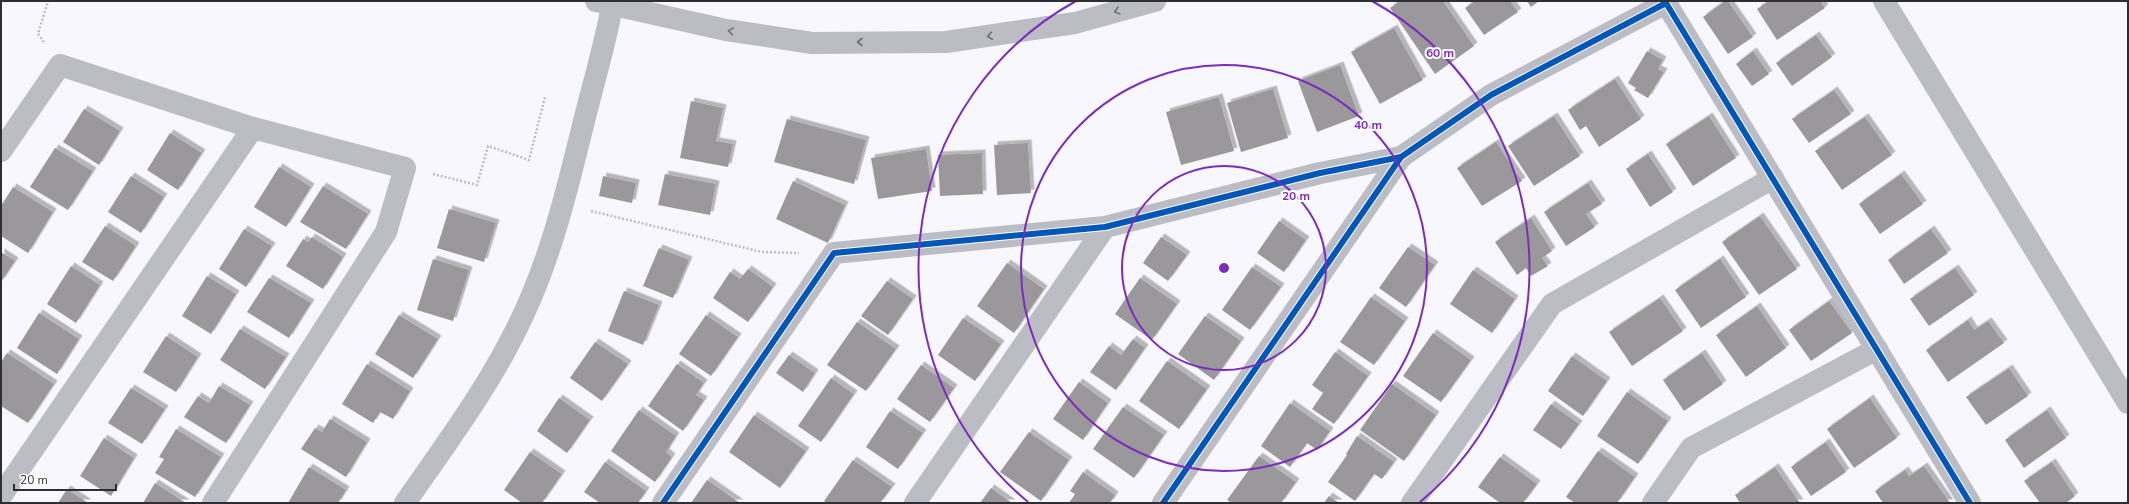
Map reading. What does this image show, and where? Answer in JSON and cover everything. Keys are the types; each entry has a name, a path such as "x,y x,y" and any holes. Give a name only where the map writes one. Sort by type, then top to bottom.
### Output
{"street":[{"path":"405,503 468,413 497,366 525,312 545,264 563,205 607,3 726,30 812,43 938,42 1076,23 1155,1"},
{"path":"1884,1 2128,403"},
{"path":"1163,503 1401,157 1491,95 1666,3 1970,503"},
{"path":"1,151 60,65 253,128 405,168 386,232 213,503"},
{"path":"1,496 253,128"},
{"path":"663,503 834,253 1105,227 1320,173 1401,157"},
{"path":"1412,503 1552,304 1773,178"},
{"path":"915,503 1105,227"},
{"path":"1653,503 1692,448 1877,349"}],"path":[{"path":"38,34 48,1"},
{"path":"438,175 477,185 488,146 529,160 545,97"},
{"path":"563,205 762,252 834,253"}],"building":[{"path":"1400,1 1443,1 1474,46 1435,74 1390,8"},
{"path":"1475,1 1510,1 1518,12 1484,35 1465,8"},
{"path":"1527,1 1539,1 1531,7"},
{"path":"1725,1 1728,1 1753,37 1728,54 1703,17"},
{"path":"1769,1 1820,1 1825,8 1777,40 1757,9"},
{"path":"1394,28 1423,80 1380,104 1351,52"},
{"path":"1816,35 1832,57 1792,86 1776,63"},
{"path":"1647,51 1663,60 1658,69 1664,72 1648,98 1634,90 1636,88 1628,83"},
{"path":"1753,51 1769,74 1752,86 1736,64"},
{"path":"1340,65 1359,116 1317,132 1298,81"},
{"path":"1615,79 1641,119 1599,147 1586,126 1580,130 1568,110"},
{"path":"1273,89 1288,138 1241,152 1227,103"},
{"path":"1834,90 1851,114 1809,143 1792,119"},
{"path":"1219,97 1234,151 1181,165 1166,112"},
{"path":"691,101 723,108 716,141 733,144 728,167 680,158"},
{"path":"84,109 120,131 99,165 63,142"},
{"path":"1554,116 1580,156 1534,186 1508,146"},
{"path":"1709,116 1736,158 1693,186 1666,144"},
{"path":"1865,117 1892,155 1842,190 1815,151"},
{"path":"787,119 866,140 854,184 774,162"},
{"path":"170,133 202,153 178,190 147,170"},
{"path":"1496,142 1522,181 1482,206 1457,168"},
{"path":"1028,143 1031,193 997,195 994,145"},
{"path":"55,148 93,171 68,210 30,187"},
{"path":"926,149 932,191 878,199 871,158"},
{"path":"982,153 983,194 940,196 938,155"},
{"path":"1648,154 1673,192 1650,207 1626,169"},
{"path":"279,167 311,187 286,227 254,207"},
{"path":"665,174 716,184 710,215 658,205"},
{"path":"1901,174 1923,204 1880,234 1859,204"},
{"path":"131,176 164,197 141,233 108,212"},
{"path":"603,176 636,183 632,203 599,196"},
{"path":"793,181 845,205 828,243 776,219"},
{"path":"1588,183 1602,204 1586,214 1595,227 1566,246 1544,212"},
{"path":"323,186 368,214 346,249 300,222"},
{"path":"13,187 53,212 28,253 1,236 1,206"},
{"path":"449,209 496,223 484,262 437,248"},
{"path":"1760,216 1797,269 1759,295 1722,242"},
{"path":"1531,218 1552,251 1542,258 1548,266 1531,276 1526,268 1517,275 1495,242"},
{"path":"1279,221 1306,240 1284,272 1257,253"},
{"path":"105,226 136,246 113,281 82,262"},
{"path":"244,229 272,246 246,287 219,269"},
{"path":"1931,229 1948,253 1904,284 1888,260"},
{"path":"312,237 343,257 323,289 286,266 303,239 308,242"},
{"path":"1161,237 1187,255 1168,281 1143,263"},
{"path":"1408,247 1435,265 1406,307 1379,288"},
{"path":"659,248 689,260 673,298 643,286"},
{"path":"1,252 15,261 1,282"},
{"path":"433,259 469,270 453,321 417,310"},
{"path":"1720,259 1746,297 1701,328 1675,290"},
{"path":"1007,263 1044,289 1014,333 977,306"},
{"path":"71,266 100,285 76,323 47,304"},
{"path":"1252,267 1281,287 1250,330 1222,310"},
{"path":"1955,268 1974,295 1929,326 1910,299"},
{"path":"748,269 773,287 748,322 713,298 730,272 740,279"},
{"path":"1473,270 1515,299 1492,333 1450,304"},
{"path":"207,276 236,294 211,334 182,316"},
{"path":"269,278 311,303 289,338 247,312"},
{"path":"1140,278 1177,304 1152,340 1115,314"},
{"path":"887,281 913,299 888,335 861,316"},
{"path":"624,291 659,305 643,345 608,331"},
{"path":"1371,297 1405,321 1374,365 1340,342"},
{"path":"1660,298 1683,331 1632,366 1609,332"},
{"path":"1829,301 1852,333 1811,361 1789,330"},
{"path":"1757,306 1786,348 1746,377 1716,335"},
{"path":"39,313 79,339 57,374 17,348"},
{"path":"399,315 438,339 413,378 375,354"},
{"path":"706,315 738,337 711,376 679,354"},
{"path":"1205,316 1241,341 1214,380 1178,354"},
{"path":"963,318 1001,344 975,381 938,355"},
{"path":"1968,320 1974,330 1988,321 2004,343 1948,382 1926,350"},
{"path":"857,322 896,349 866,391 827,365"},
{"path":"240,329 286,357 265,389 220,360"},
{"path":"1433,333 1471,360 1441,402 1403,376"},
{"path":"166,336 198,357 176,392 143,372"},
{"path":"1133,339 1145,348 1116,390 1090,372 1109,346 1121,355"},
{"path":"595,342 628,364 602,401 570,378"},
{"path":"1335,352 1368,376 1334,424 1312,409 1323,393 1312,385"},
{"path":"7,353 54,384 28,423 1,406 1,362"},
{"path":"1702,353 1723,384 1684,411 1663,380"},
{"path":"789,355 815,373 803,392 776,373"},
{"path":"1572,356 1607,381 1583,416 1548,391"},
{"path":"1167,361 1207,389 1179,429 1139,401"},
{"path":"367,364 410,391 393,419 380,412 373,423 342,404"},
{"path":"677,364 704,383 696,395 704,400 683,431 648,406"},
{"path":"921,365 954,388 930,422 897,399"},
{"path":"2009,368 2028,396 1986,425 1966,397"},
{"path":"831,378 854,394 821,442 798,426"},
{"path":"1079,382 1108,403 1083,440 1053,419"},
{"path":"1392,384 1436,415 1404,461 1360,430"},
{"path":"219,386 250,405 226,443 184,417 198,396 209,403"},
{"path":"131,388 165,409 142,444 108,423"},
{"path":"1627,392 1668,421 1638,464 1597,436"},
{"path":"559,398 590,420 567,453 537,431"},
{"path":"1870,398 1897,438 1854,468 1827,429"},
{"path":"1290,403 1330,431 1317,450 1307,443 1290,467 1261,446"},
{"path":"1551,404 1579,424 1561,449 1533,430"},
{"path":"1123,407 1164,435 1134,478 1093,449"},
{"path":"639,410 676,436 666,452 672,457 655,482 611,451"},
{"path":"2047,410 2066,438 2024,468 2005,440"},
{"path":"890,411 923,433 898,469 866,447"},
{"path":"754,415 806,451 780,488 729,452"},
{"path":"330,419 367,442 346,477 301,449 315,428 322,432"},
{"path":"176,429 221,457 195,497 155,473 164,459 159,457"},
{"path":"1029,432 1069,460 1041,501 1000,472"},
{"path":"1357,436 1394,462 1382,479 1374,474 1355,501 1328,482 1347,455 1346,454"},
{"path":"104,438 134,458 111,496 80,476"},
{"path":"1826,442 1846,472 1811,496 1791,467"},
{"path":"1598,451 1635,477 1617,503 1575,503 1566,497"},
{"path":"530,452 562,474 542,503 522,503 504,490"},
{"path":"1259,456 1296,482 1281,503 1232,503 1227,500"},
{"path":"1500,457 1537,484 1523,503 1500,503 1478,487"},
{"path":"853,460 892,487 880,503 827,503 824,501"},
{"path":"605,462 646,491 638,503 600,503 584,492"},
{"path":"2052,462 2075,496 2066,503 2040,503 2024,481"},
{"path":"1924,466 1950,503 1883,503 1875,491 1905,470 1909,476"},
{"path":"309,467 346,490 338,503 288,503"},
{"path":"1775,467 1800,503 1740,503 1735,495"},
{"path":"1083,472 1115,495 1110,503 1069,503 1075,494 1070,491"},
{"path":"707,480 740,503 691,503"},
{"path":"155,483 186,503 143,503"},
{"path":"991,488 1012,503 980,503"},
{"path":"67,489 88,503 58,503"},
{"path":"1329,496 1339,503 1324,503"}],"cycle path":[{"path":"1163,503 1401,157 1491,95 1666,3 1970,503"},
{"path":"663,503 834,253 1105,227 1320,173 1401,157"}]}
